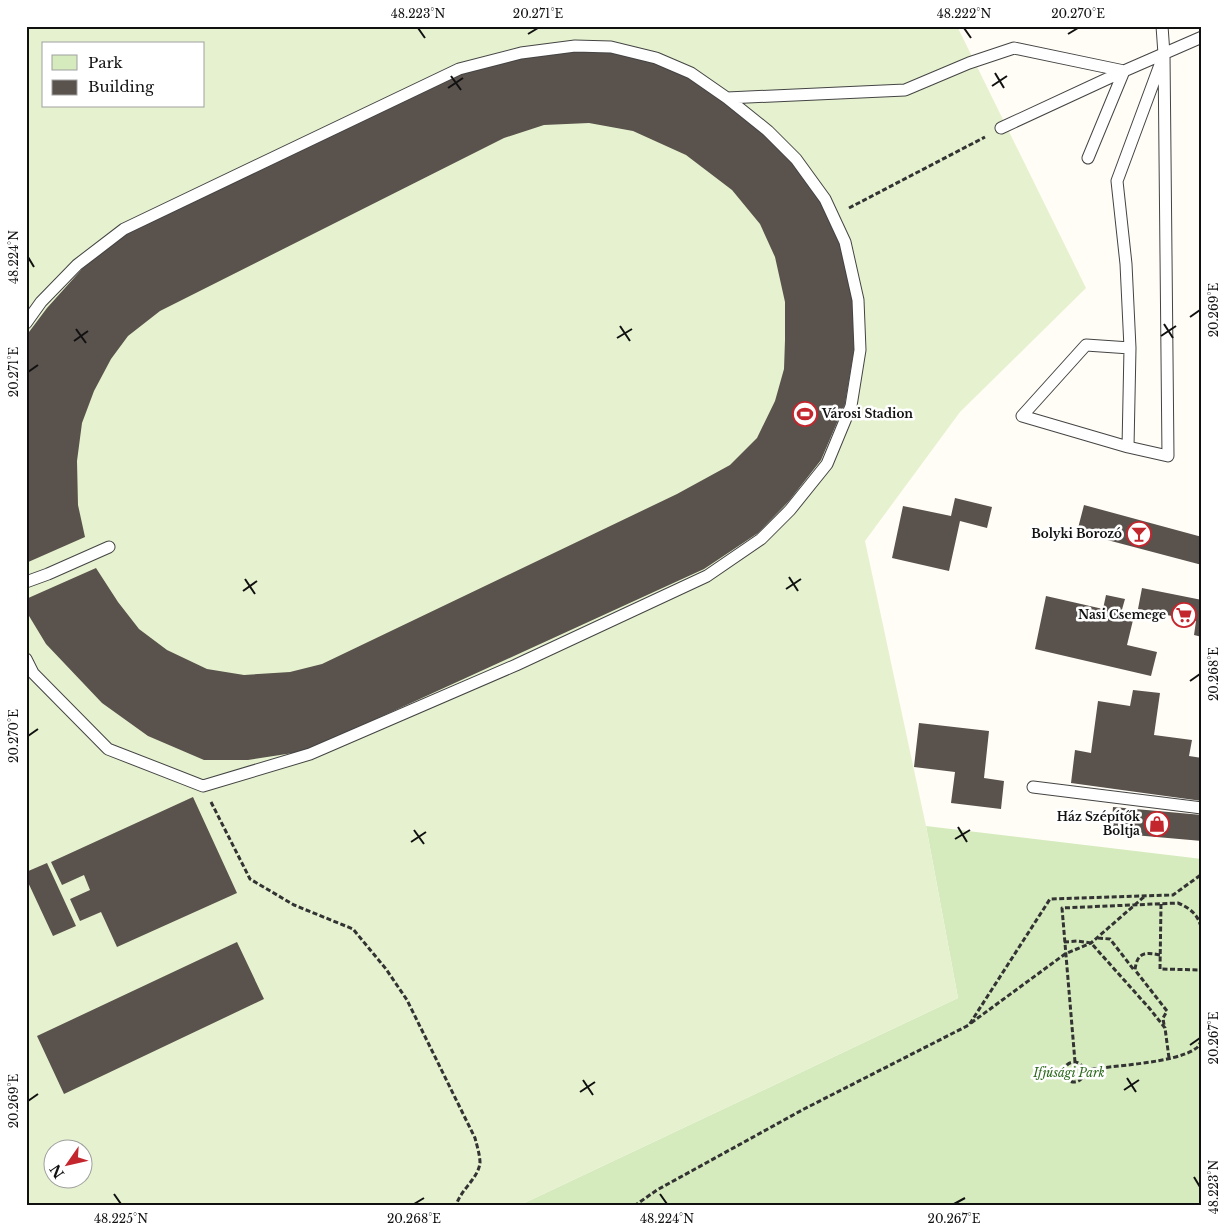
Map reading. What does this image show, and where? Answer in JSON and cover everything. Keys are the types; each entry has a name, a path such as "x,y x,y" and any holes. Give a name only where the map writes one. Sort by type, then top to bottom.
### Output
{"lane":[{"path":"1130,348 1086,345 1022,416 1128,447 1168,456 1164,54 1162,26"},
{"path":"1001,128 1202,37"},
{"path":"26,323 41,302 77,265 124,229 459,69 521,53 576,46 611,47 656,58 691,73 727,98 768,131 796,159 825,199 845,242 858,300 860,350 851,406 827,464 790,510 761,539 707,576 516,665 310,754 203,786 108,748 34,673 26,659"},
{"path":"727,98 905,90 1014,48 1124,71"},
{"path":"1128,447 1130,348 1126,264 1117,181 1164,54"},
{"path":"1088,158 1124,71"},
{"path":"26,582 108,547"},
{"path":"1033,787 1202,808"}],"path":[{"path":"833,216 1001,128"},
{"path":"203,786 250,879 294,905 353,929 386,969 407,1000 475,1138 479,1151 479,1169 466,1186 456,1206"},
{"path":"969,1025 1050,899 1173,895 1202,874"},
{"path":"1091,943 1145,896"},
{"path":"1075,1062 1062,908 1178,903 1190,908 1201,922 1202,966"},
{"path":"1161,904 1160,969 1202,970"},
{"path":"634,1206 657,1190 804,1109 969,1025 1065,954 1096,939 1110,939 1167,1011 1163,1018 1169,1058"},
{"path":"1064,942 1078,940 1091,943 1150,1008 1165,1028"},
{"path":"1135,970 1139,957 1144,953 1160,955"},
{"path":"1084,1070 1169,1058 1198,1048 1202,1039"},
{"path":"1075,1062 1081,1064 1084,1070 1083,1077 1078,1082 1068,1080 1064,1075 1064,1068 1068,1063 1075,1062"},
{"path":"1174,1206 1202,1205"}],"green space":[{"path":"26,26 957,26 1086,288 960,412 865,541 926,826 958,998 518,1206 26,1206"},
{"name":"Ifjúsági Park","path":"926,826 1202,859 1202,1206 518,1206 958,998"}],"building":[{"name":"Városi Stadion","path":"575,48 611,50 655,60 726,100 794,162 821,201 840,245 853,301 854,350 845,404 821,460 789,501 758,533 704,569 306,751 248,760 204,760 148,736 102,703 46,644 26,611 26,599 96,568 118,602 139,629 167,650 207,669 244,675 290,672 322,664 677,494 730,465 757,438 775,401 784,369 785,340 785,302 775,257 760,224 732,190 686,155 633,131 589,123 544,125 504,138 160,311 128,336 111,359 94,391 82,423 77,461 78,505 85,537 26,563 26,336 47,308 82,269 126,231 460,72 522,56"},
{"path":"955,498 992,507 987,528 960,521 949,571 892,558 903,506 951,516"},
{"name":"Bolyki Borozó","path":"1084,505 1202,537 1202,565 1077,532"},
{"name":"Nasi Csemege","path":"1142,588 1202,600 1202,637 1194,635 1196,621 1138,609"},
{"path":"1106,595 1125,599 1121,613 1134,616 1127,645 1157,652 1151,676 1035,649 1046,596 1103,609"},
{"path":"1133,690 1160,693 1154,735 1192,740 1189,756 1202,758 1202,801 1071,783 1075,750 1091,753 1098,701 1130,706"},
{"path":"919,723 989,731 984,778 1004,781 1001,809 951,803 955,772 914,767"},
{"path":"193,797 237,893 117,947 101,912 80,921 70,899 90,890 84,875 62,885 51,862"},
{"name":"Ház Szépítők Boltja","path":"1113,807 1202,815 1202,841 1111,833"},
{"path":"47,863 76,926 53,936 26,878 26,872"},
{"path":"237,942 264,999 64,1094 37,1036"}],"place":[{"name":"Városi Stadion","path":"805,414"},
{"name":"Bolyki Borozó","path":"1139,534"},
{"name":"Nasi Csemege","path":"1184,615"},
{"name":"Ház Szépítők Boltja","path":"1157,824"}]}
